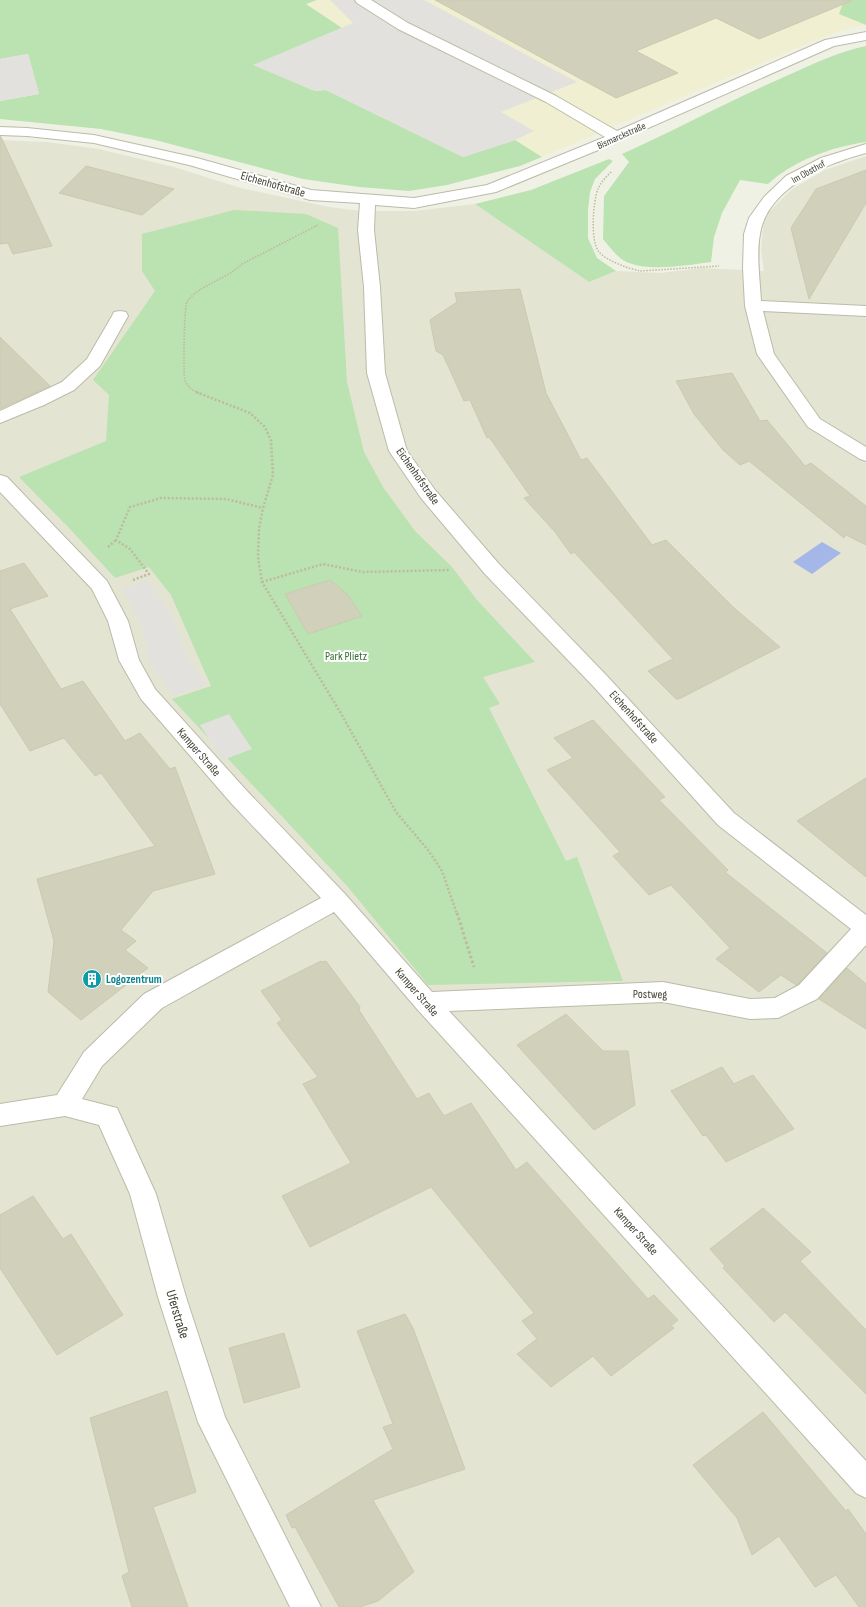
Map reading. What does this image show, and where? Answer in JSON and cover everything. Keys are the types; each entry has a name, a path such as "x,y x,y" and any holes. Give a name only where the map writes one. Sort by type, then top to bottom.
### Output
{"street":[{"path":"362,0 403,26 551,99 616,137"},
{"name":"Bismarckstraße","path":"368,199 414,203 491,189 598,145 830,43 866,36"},
{"name":"Eichenhofstraße","path":"0,132 27,132 94,139 192,162 310,195 368,199 366,230 372,287 376,373 398,451 428,494 492,569 600,681 726,819 866,929"},
{"name":"Im Obsthof","path":"866,148 826,161 791,179 769,200 757,218 752,234 751,268 753,306 766,354 814,423 866,455"},
{"path":"753,306 866,311"},
{"path":"0,418 68,386 94,362 120,316"},
{"name":"Kamper Straße","path":"0,481 100,586 118,621 129,660 148,694 239,797 337,900 426,1002 866,1483"},
{"path":"65,1105 92,1059 154,1001 337,900"},
{"name":"Postweg","path":"426,1002 663,992 750,1009 778,1008 808,992 866,929"},
{"name":"Uferstraße","path":"0,1115 65,1105 108,1116 143,1194 172,1297 212,1422 306,1607"}],"path":[{"path":"598,145 620,157 620,166 609,173 597,187 594,203 594,239 597,251 609,259 630,268 646,270 672,270 693,266 751,268"},
{"path":"368,199 242,264 235,271 194,294 186,303 184,318 185,381 192,390 250,413 265,427 270,441 273,475 263,508 260,528 258,557 262,582 343,717 396,812 428,850 442,871 475,971"},
{"path":"103,592 149,574 130,548 116,540 130,507 161,498 226,499 263,508"},
{"path":"262,582 323,564 363,572 449,570"}],"shaded area":[{"path":"317,0 850,0 839,14 865,25 838,32 807,44 542,157 515,140 463,157 253,65 342,28 306,4"},
{"path":"330,0 424,0 577,82 501,112 534,131 515,140 463,157 326,90 315,91 253,65 353,23"},
{"path":"28,54 39,94 0,101 0,59"},
{"path":"0,140 46,142 99,149 174,167 241,188 329,207 361,211 414,211 475,204 589,282 616,271 660,273 701,268 764,271 761,250 764,217 792,189 825,170 866,156 866,1607 0,1607"},
{"path":"148,580 174,620 184,653 207,685 173,696 150,662 143,628 122,588"},
{"path":"229,714 252,749 223,760 200,725"}],"green space":[{"path":"0,0 317,0 306,4 342,28 254,65 315,91 326,90 463,157 515,140 542,157 520,166 447,185 409,191 359,187 303,179 155,140 101,129 0,119 0,101 39,94 28,54 0,59"},
{"path":"850,0 866,0 866,25 839,14 843,3"},
{"path":"866,46 866,142 840,147 801,161 768,184 740,180 722,213 714,237 711,262 664,267 640,266 629,263 620,258 603,239 604,196 629,162 622,154 804,68 834,55"},
{"path":"609,159 613,161 595,179 590,192 588,210 588,238 597,258 616,271 589,282 475,204 531,190"},
{"name":"Park Plietz","path":"234,210 306,214 338,228 347,382 364,452 383,487 415,531 452,567 477,600 535,662 483,677 500,704 489,708 566,861 577,857 623,981 428,985 348,887 172,699 211,686 171,595 149,567 115,578 19,477 106,441 109,395 93,380 155,291 142,271 142,234"}],"water":[{"path":"822,542 841,553 812,574 793,562"}],"building":[{"path":"435,0 851,1 759,39 716,18 636,51 678,73 616,98"},
{"path":"0,136 52,246 13,254 8,243 0,244"},
{"path":"86,166 174,189 142,215 59,193"},
{"path":"866,170 866,203 809,299 791,228 816,189"},
{"path":"520,289 546,393 581,460 587,458 652,545 666,540 733,607 780,647 679,699 676,699 648,671 673,659 574,552 571,554 555,532 524,498 530,496 489,437 487,438 470,400 464,401 443,355 436,351 430,320 457,302 455,293"},
{"path":"0,337 50,386 0,409"},
{"path":"732,373 760,421 767,420 805,466 811,463 866,506 866,545 846,535 844,538 749,461 740,465 723,450 694,414 676,381"},
{"path":"24,563 48,596 10,609 61,689 83,681 125,741 140,733 170,769 175,767 215,874 153,891 121,930 136,941 125,950 148,968 81,1020 48,992 54,941 37,879 155,846 101,773 95,776 64,738 30,751 0,704 0,571"},
{"path":"330,580 347,594 362,616 308,634 285,594"},
{"path":"593,720 665,797 659,800 728,870 725,872 827,953 798,984 796,985 781,975 759,992 716,959 730,948 671,885 649,895 613,856 620,852 547,770 573,758 554,738"},
{"path":"866,778 866,877 797,821"},
{"path":"321,961 326,961 360,1007 359,1010 417,1099 429,1093 444,1116 471,1103 516,1170 527,1162 648,1299 654,1295 678,1320 671,1326 674,1328 611,1376 593,1356 551,1387 517,1354 537,1339 522,1321 534,1313 431,1187 310,1247 282,1196 351,1163 303,1084 318,1077 277,1023 282,1020 261,991"},
{"path":"847,968 866,984 866,1029 819,999"},
{"path":"566,1014 603,1051 628,1051 635,1105 594,1130 517,1045"},
{"path":"722,1067 734,1084 753,1075 794,1129 726,1162 706,1135 703,1136 671,1091"},
{"path":"33,1196 63,1239 71,1234 123,1315 57,1355 0,1268 0,1215"},
{"path":"763,1208 811,1252 800,1261 866,1330 866,1394 785,1312 774,1322 723,1268 725,1266 710,1249"},
{"path":"405,1314 413,1328 465,1469 373,1500 414,1572 378,1601 360,1607 339,1607 295,1527 292,1528 286,1515 393,1449 383,1427 393,1424 357,1331"},
{"path":"284,1333 300,1387 244,1403 229,1348"},
{"path":"167,1391 196,1492 153,1507 188,1607 132,1607 122,1576 129,1572 90,1418"},
{"path":"763,1412 846,1511 848,1509 866,1534 866,1607 859,1607 836,1575 815,1587 779,1536 752,1555 737,1518 693,1465"}],"place":[{"name":"Logozentrum","path":"92,979"}]}
